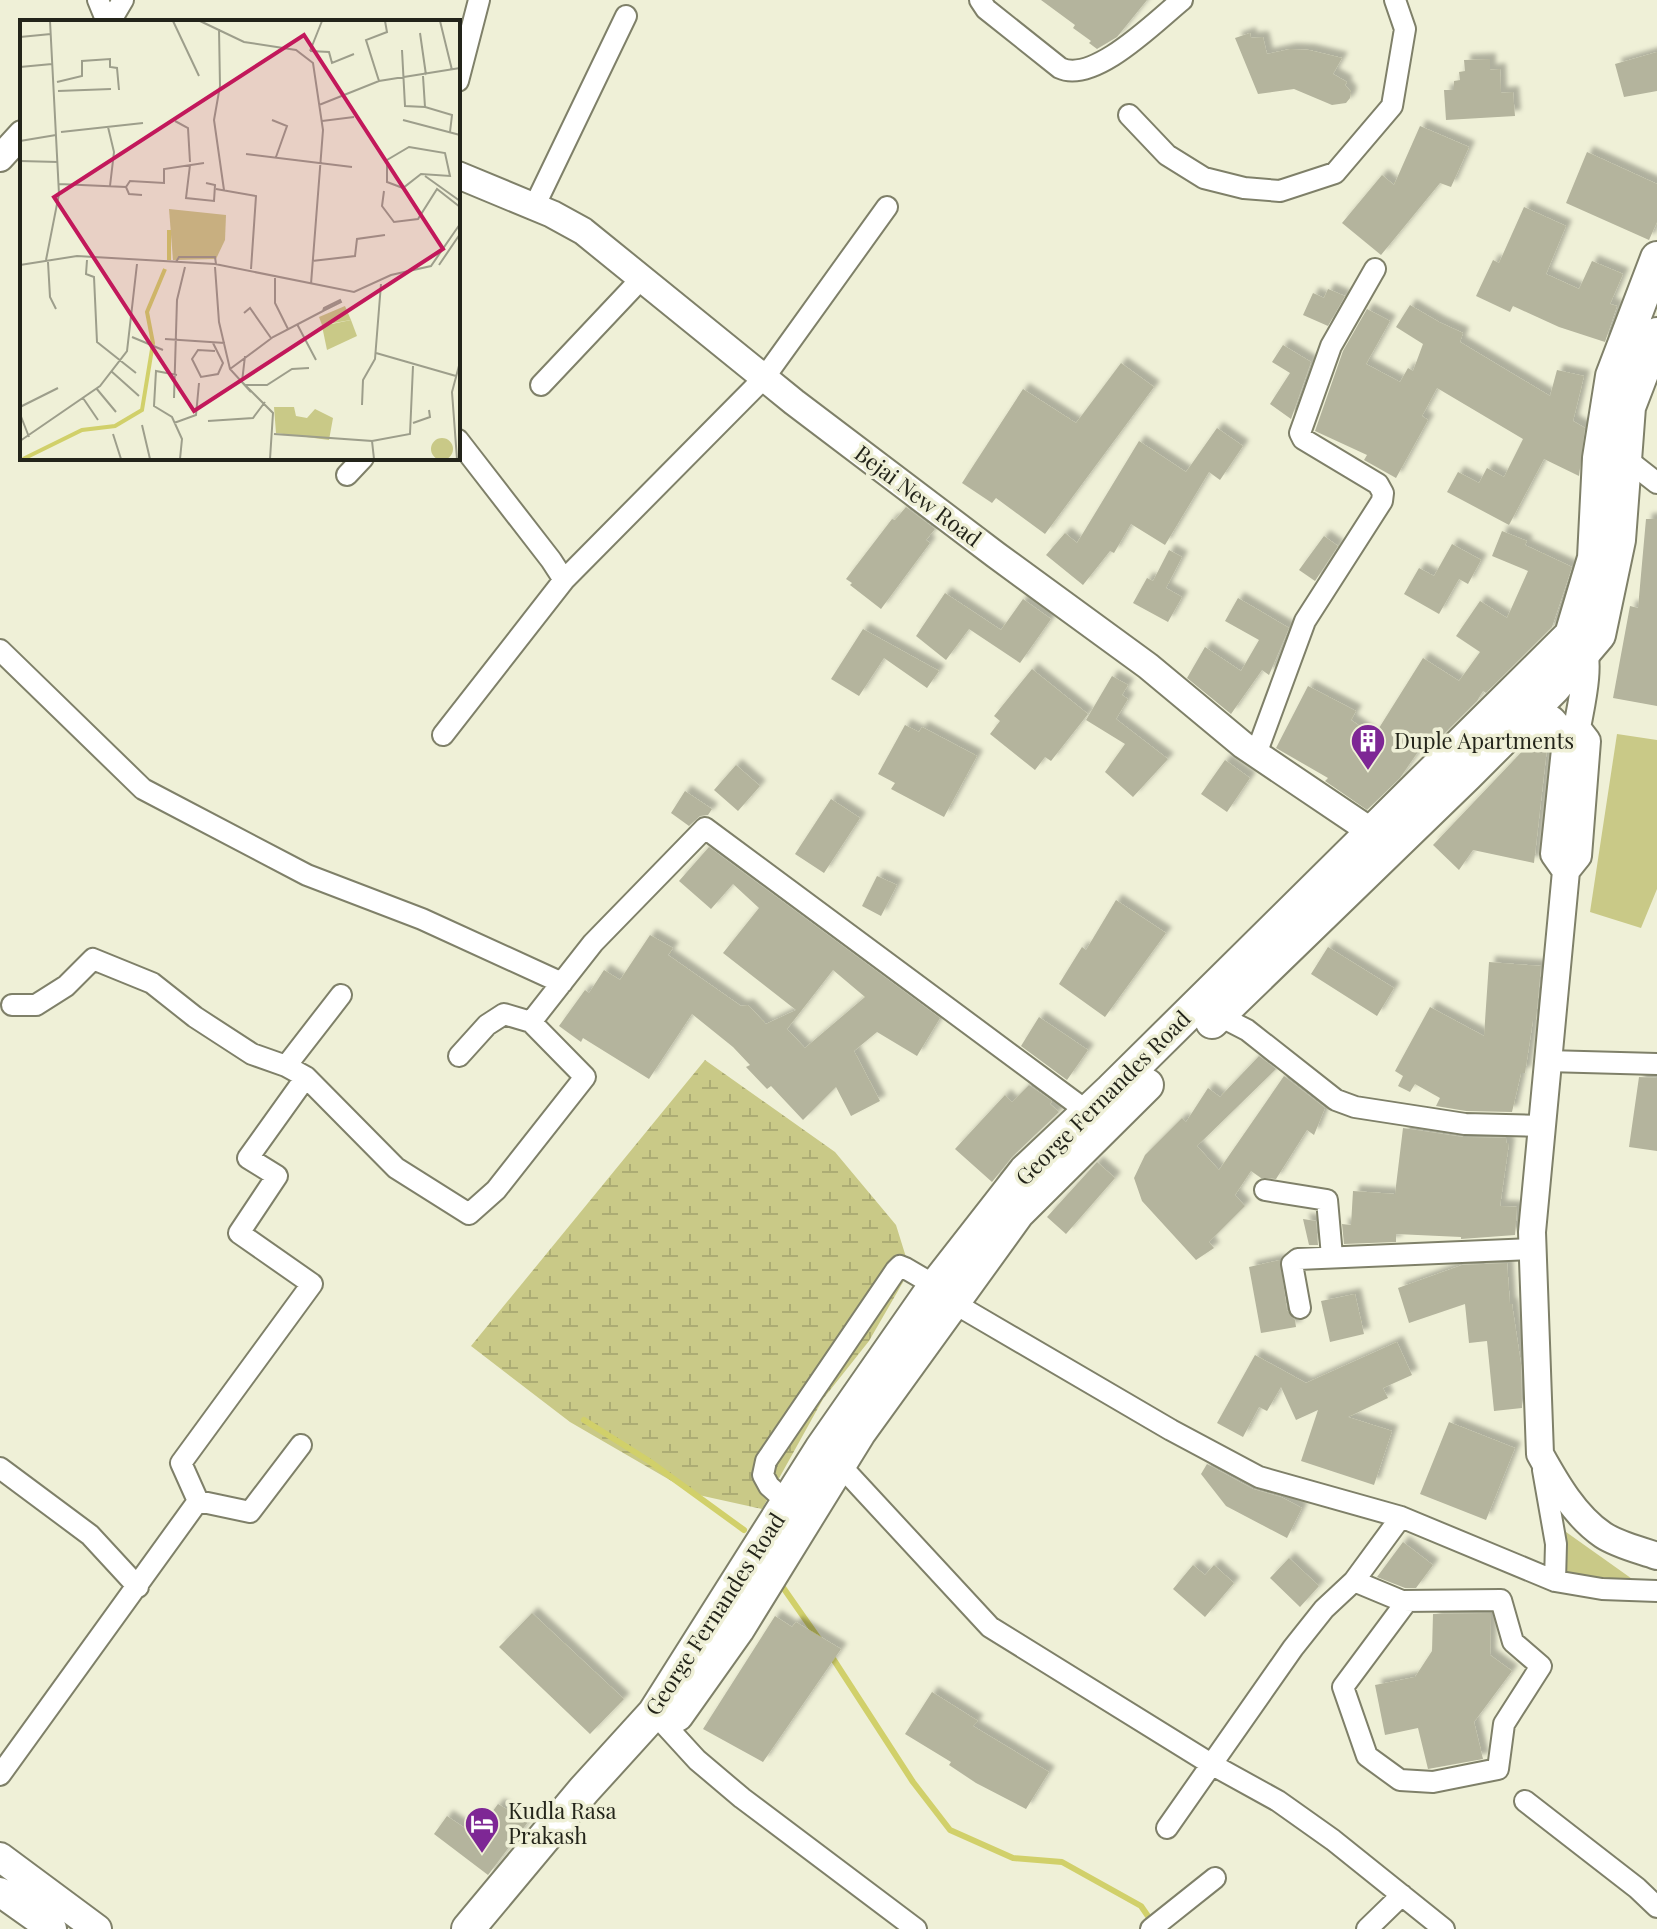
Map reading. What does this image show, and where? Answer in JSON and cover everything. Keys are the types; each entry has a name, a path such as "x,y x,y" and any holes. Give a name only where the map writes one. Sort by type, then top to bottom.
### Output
{"main road":[{"name":"George Fernandes Road","path":"492,1929 514,1897 628,1765 738,1629 944,1294 1025,1171 1381,841 1522,720 1580,638 1594,558 1599,458 1612,376 1657,258"},
{"name":"George Fernandes Road","path":"468,1929 584,1790 661,1721 787,1502 821,1449 944,1294 1018,1213 1218,1015 1571,635 1580,638 1599,635 1619,540 1629,407 1657,334"},
{"path":"1522,720 1550,722 1571,734"},
{"path":"0,1857 97,1929"},
{"path":"0,1892 52,1929"}],"street":[{"path":"98,0 108,20"},
{"path":"110,20 123,0"},
{"path":"460,73 479,0"},
{"path":"980,0 1010,29 1060,68 1070,72 1094,67 1108,58 1182,0"},
{"path":"1129,115 1167,155 1204,178 1244,188 1280,191 1335,173 1392,106 1405,29 1395,0"},
{"path":"534,207 626,16"},
{"path":"0,158 20,136"},
{"name":"Bejai New Road","path":"460,176 583,231 764,378 1148,666 1256,754 1381,841"},
{"path":"443,735 564,580 764,378 887,207"},
{"path":"1256,754 1305,621 1382,501 1383,493 1378,484 1303,439 1300,433 1331,346 1375,269"},
{"path":"541,385 641,279"},
{"path":"460,443 564,580"},
{"path":"1625,458 1657,483"},
{"path":"347,475 361,460"},
{"path":"1555,1581 1553,1515 1540,1454 1533,1249 1541,1126 1566,871 1554,854 1571,734 1583,697 1580,638"},
{"path":"0,650 143,789 307,875 422,919 562,983"},
{"path":"531,1022 593,943 705,828 1088,1112"},
{"path":"12,1005 36,1005 66,986 93,959 152,983 195,1017 252,1054 306,1077 396,1168 469,1214 496,1190 585,1077 531,1022 504,1014 487,1025 459,1056"},
{"path":"286,1066 341,995"},
{"path":"1218,1015 1247,1030 1336,1100 1355,1107 1465,1124 1541,1126"},
{"path":"1547,1061 1657,1064"},
{"path":"198,1501 181,1463 312,1284 239,1233 277,1176 248,1158 306,1077"},
{"path":"1265,1190 1327,1200 1332,1256"},
{"path":"1300,1308 1293,1261 1332,1256 1533,1249"},
{"path":"944,1294 1171,1430 1259,1477 1401,1517 1555,1581 1602,1589 1657,1591"},
{"path":"198,1501 250,1512 301,1445"},
{"path":"1540,1454 1579,1514 1604,1536 1657,1556"},
{"path":"839,1464 990,1627 1211,1764 1278,1801 1444,1929"},
{"path":"0,1468 90,1535 138,1587"},
{"path":"0,1775 198,1501"},
{"path":"1167,1828 1293,1648 1324,1609 1354,1581 1401,1517"},
{"path":"1354,1581 1407,1601 1501,1600 1513,1642 1541,1666 1504,1724 1498,1769 1433,1782 1400,1780 1367,1756 1343,1687 1407,1601"},
{"path":"661,1721 697,1760 742,1798 916,1929"},
{"path":"1525,1801 1657,1907"},
{"path":"1151,1929 1215,1878"},
{"path":"1367,1929 1402,1895"}],"green space":[{"path":"1617,734 1657,740 1657,889 1641,928 1590,912"},
{"path":"705,1060 835,1152 896,1225 910,1270 869,1341 823,1399 762,1509 694,1494 570,1422 471,1346"},
{"path":"1559,1527 1635,1581 1566,1578"}],"building":[{"path":"1041,0 1147,0 1117,37 1097,49 1073,28 1075,25"},
{"path":"1250,33 1251,38 1263,37 1267,54 1290,49 1309,50 1342,58 1333,74 1347,82 1345,85 1351,92 1350,98 1346,103 1332,105 1294,89 1258,94 1235,38"},
{"path":"1657,52 1657,91 1624,97 1615,64"},
{"path":"1490,59 1490,70 1500,69 1501,93 1513,92 1515,116 1446,120 1444,90 1454,90 1454,81 1460,80 1459,72 1465,71 1464,60"},
{"path":"1420,126 1469,147 1451,187 1440,183 1381,255 1342,223 1382,175 1394,185"},
{"path":"1587,152 1657,184 1657,222 1649,240 1566,203"},
{"path":"1524,207 1566,226 1546,274 1579,289 1592,261 1623,274 1610,304 1617,306 1605,342 1559,327 1513,306 1510,312 1476,296 1493,260 1499,263"},
{"path":"1328,289 1345,296 1328,326 1303,315 1313,293 1324,298"},
{"path":"1410,305 1463,333 1460,342 1550,396 1557,370 1584,376 1573,421 1585,428 1579,476 1544,459 1509,525 1447,492 1458,472 1479,483 1487,468 1504,477 1523,439 1437,388 1422,416 1428,420 1396,478 1364,460 1367,455 1315,431 1343,351 1367,309 1390,321 1366,364 1400,382 1408,368 1413,371 1423,344 1396,327"},
{"path":"1283,345 1311,362 1291,419 1270,404 1290,373 1272,362"},
{"path":"1121,363 1154,387 1045,534 996,498 992,503 962,483 1023,389 1076,423"},
{"path":"1217,428 1243,446 1220,480 1209,472 1165,545 1131,524 1114,553 1110,551 1083,585 1046,555 1065,533 1077,543 1139,441 1186,472"},
{"path":"906,507 935,529 926,540 930,543 881,609 846,579 892,519 895,520"},
{"path":"1646,519 1657,519 1657,706 1613,698 1630,606 1638,608"},
{"path":"1502,531 1527,541 1525,545 1572,567 1552,627 1486,693 1483,691 1477,701 1428,750 1422,746 1400,778 1367,810 1325,781 1328,778 1276,748 1308,686 1356,711 1351,720 1374,736 1423,658 1459,681 1480,652 1456,636 1480,601 1507,618 1528,571 1492,556"},
{"path":"1324,536 1338,546 1315,581 1299,570"},
{"path":"1452,544 1481,560 1468,584 1459,579 1439,614 1404,594 1419,568 1434,576"},
{"path":"1169,550 1182,557 1166,588 1182,597 1168,622 1133,603 1147,578 1153,581"},
{"path":"945,593 1001,630 1023,599 1051,619 1020,663 969,629 946,660 916,636"},
{"path":"1238,598 1289,628 1269,675 1262,670 1231,714 1187,678 1205,647 1241,671 1259,640 1225,621"},
{"path":"863,629 939,671 927,688 884,658 859,696 831,679"},
{"path":"1032,669 1088,714 1051,761 1045,757 1035,770 990,734 1000,721 994,716"},
{"path":"1112,676 1128,685 1122,695 1128,699 1116,719 1168,759 1133,797 1105,772 1125,744 1086,720"},
{"path":"905,725 919,732 922,727 977,756 944,817 891,789 895,783 878,774"},
{"path":"1533,740 1547,748 1534,863 1473,850 1459,870 1433,845"},
{"path":"1225,760 1250,778 1227,812 1201,794"},
{"path":"736,765 760,786 738,811 714,790"},
{"path":"685,791 712,809 708,815 700,816 689,826 671,813"},
{"path":"831,799 860,818 824,873 795,854"},
{"path":"709,847 940,1018 917,1056 877,1032 854,1051 880,1101 851,1116 836,1087 803,1120 771,1086 767,1089 746,1067 750,1065 733,1047 692,1014 649,1079 583,1038 581,1042 559,1026 585,990 589,993 604,970 620,980 650,935 673,948 668,955 741,1006 748,1005 766,1024 796,1010 723,953 759,908 733,884 711,909 679,881","holes":["833,970 865,997 805,1048 787,1029"]},
{"path":"877,876 897,885 881,916 862,906"},
{"path":"1116,900 1166,933 1105,1017 1059,984 1082,947 1086,950"},
{"path":"1328,947 1394,988 1377,1016 1311,974"},
{"path":"1489,962 1541,966 1536,1020 1533,1020 1525,1073 1521,1073 1512,1112 1466,1111 1436,1106 1440,1098 1415,1084 1410,1092 1398,1086 1403,1076 1395,1071 1430,1007 1484,1036"},
{"path":"1039,1017 1088,1050 1067,1080 1021,1046"},
{"path":"1259,1056 1276,1069 1197,1146 1219,1170 1284,1076 1325,1108 1314,1135 1307,1130 1276,1179 1261,1178 1251,1171 1235,1195 1245,1206 1209,1242 1214,1248 1196,1260 1142,1201 1134,1178 1145,1155 1182,1118 1186,1122 1208,1088 1220,1097"},
{"path":"1639,1077 1657,1078 1657,1151 1629,1147"},
{"path":"1029,1085 1052,1101 1050,1104 1059,1112 1012,1157 992,1182 955,1149 1005,1095 1012,1102"},
{"path":"1403,1128 1463,1137 1507,1138 1506,1143 1509,1143 1500,1206 1517,1207 1515,1235 1461,1239 1396,1234 1396,1242 1344,1244 1342,1224 1351,1225 1353,1191 1395,1194"},
{"path":"1097,1162 1115,1178 1066,1234 1047,1217"},
{"path":"1303,1219 1316,1221 1318,1245 1309,1245"},
{"path":"1280,1260 1287,1310 1296,1327 1261,1333 1249,1267"},
{"path":"1507,1263 1510,1304 1521,1364 1522,1408 1494,1411 1487,1341 1469,1343 1465,1304 1409,1323 1398,1288 1462,1265"},
{"path":"1355,1294 1364,1334 1330,1342 1321,1301"},
{"path":"1397,1342 1412,1375 1383,1388 1388,1398 1348,1417 1392,1431 1374,1485 1301,1461 1318,1410 1296,1420 1281,1387 1267,1411 1259,1407 1243,1437 1217,1423 1255,1355 1306,1383"},
{"path":"1449,1422 1515,1448 1486,1520 1420,1494"},
{"path":"1207,1464 1253,1489 1281,1497 1302,1508 1287,1538 1226,1506 1201,1474"},
{"path":"1403,1542 1433,1565 1416,1588 1405,1588 1377,1577"},
{"path":"1289,1558 1319,1586 1300,1607 1270,1578"},
{"path":"1193,1565 1205,1575 1214,1565 1234,1583 1205,1617 1173,1589"},
{"path":"532,1613 624,1699 590,1734 499,1647"},
{"path":"1491,1613 1490,1655 1512,1671 1474,1722 1483,1759 1428,1769 1418,1728 1385,1735 1375,1685 1415,1677 1432,1651 1433,1614"},
{"path":"775,1616 792,1627 796,1622 841,1649 763,1762 703,1729"},
{"path":"932,1692 978,1721 973,1726 1049,1772 1026,1809 976,1783 949,1765 951,1762 905,1734"},
{"name":"Kudla Rasa Prakash","path":"498,1804 528,1822 488,1875 434,1834 447,1816 475,1835"}],"waterway":[{"path":"584,1420 649,1461 744,1530"},
{"path":"782,1586 819,1639"},
{"path":"830,1654 913,1782 950,1830 1013,1858 1062,1862 1141,1906 1152,1922"}],"place":[{"name":"Duple Apartments","path":"1368,772"},
{"name":"Kudla Rasa Prakash","path":"482,1855"}]}
